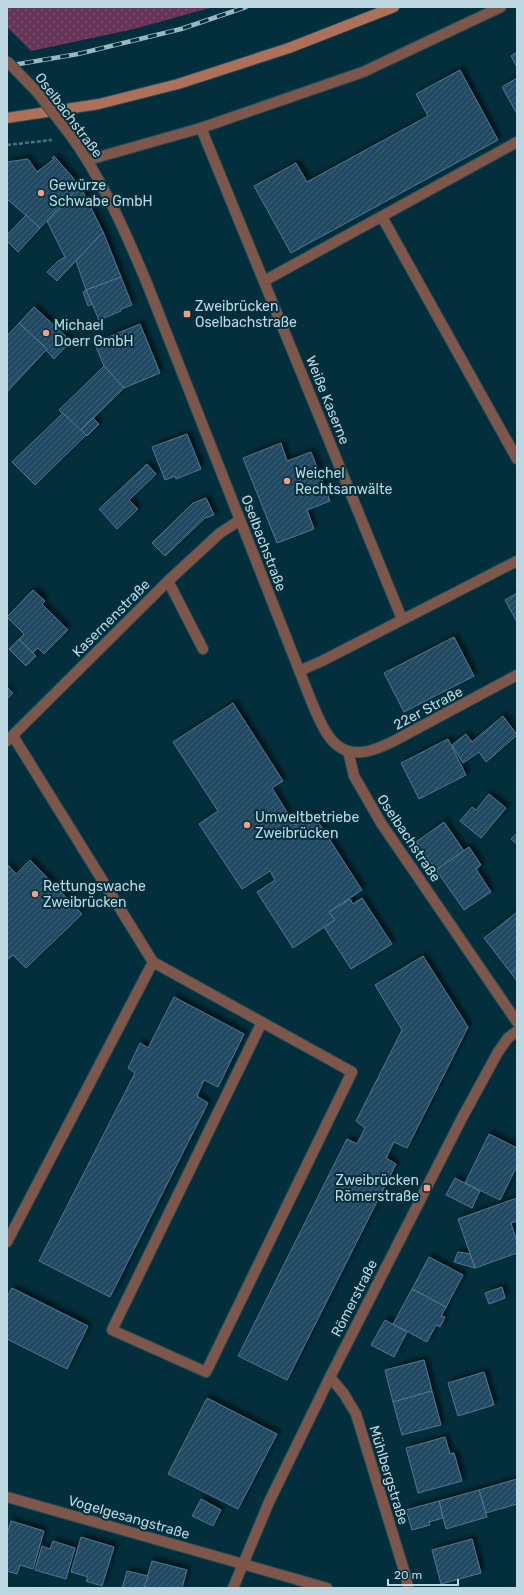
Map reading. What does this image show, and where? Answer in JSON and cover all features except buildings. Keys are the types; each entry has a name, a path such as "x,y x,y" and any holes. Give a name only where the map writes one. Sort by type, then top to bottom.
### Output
{"main road":[{"path":"7,118 99,104 178,84 289,48 394,7"}],"street":[{"path":"88,160 201,128 363,72 501,7"},
{"name":"Oselbachstraße","path":"7,61 37,92 70,135 88,160 109,197 146,281 323,728 334,744 348,751 354,776 381,823 517,1022"},
{"name":"Weiße Kaserne","path":"201,128 402,619"},
{"path":"264,281 517,142"},
{"path":"382,217 517,459"},
{"name":"Kasernenstraße","path":"10,739 168,581 220,533 240,520"},
{"path":"300,671 517,561"},
{"path":"168,581 203,649"},
{"name":"22er Straße","path":"348,751 362,753 392,742 517,675"},
{"path":"10,739 153,962 262,1022 352,1072 206,1372 112,1330 262,1022"},
{"path":"7,1242 153,962"},
{"name":"Römerstraße","path":"233,1588 269,1502 330,1377 487,1072 508,1038 517,1031"},
{"name":"Mühlbergstraße","path":"330,1377 344,1394 356,1414 406,1577 408,1588"},
{"name":"Vogelgesangstraße","path":"7,1497 243,1564"},
{"path":"243,1564 327,1588"}],"path":[{"path":"7,145 70,135"}],"shaded area":[{"path":"7,7 213,7 134,29 31,51 7,27"}],"railway":[{"path":"7,66 78,54 181,29 246,7"}],"place":[{"name":"Gewürze Schwabe GmbH","path":"41,193"},
{"name":"Zweibrücken Oselbachstraße","path":"187,314"},
{"name":"Michael Doerr GmbH","path":"46,333"},
{"name":"Weichel Rechtsanwälte","path":"287,481"},
{"name":"Umweltbetriebe Zweibrücken","path":"247,825"},
{"name":"Rettungswache Zweibrücken","path":"35,894"},
{"name":"Zweibrücken Römerstraße","path":"427,1188"}]}
